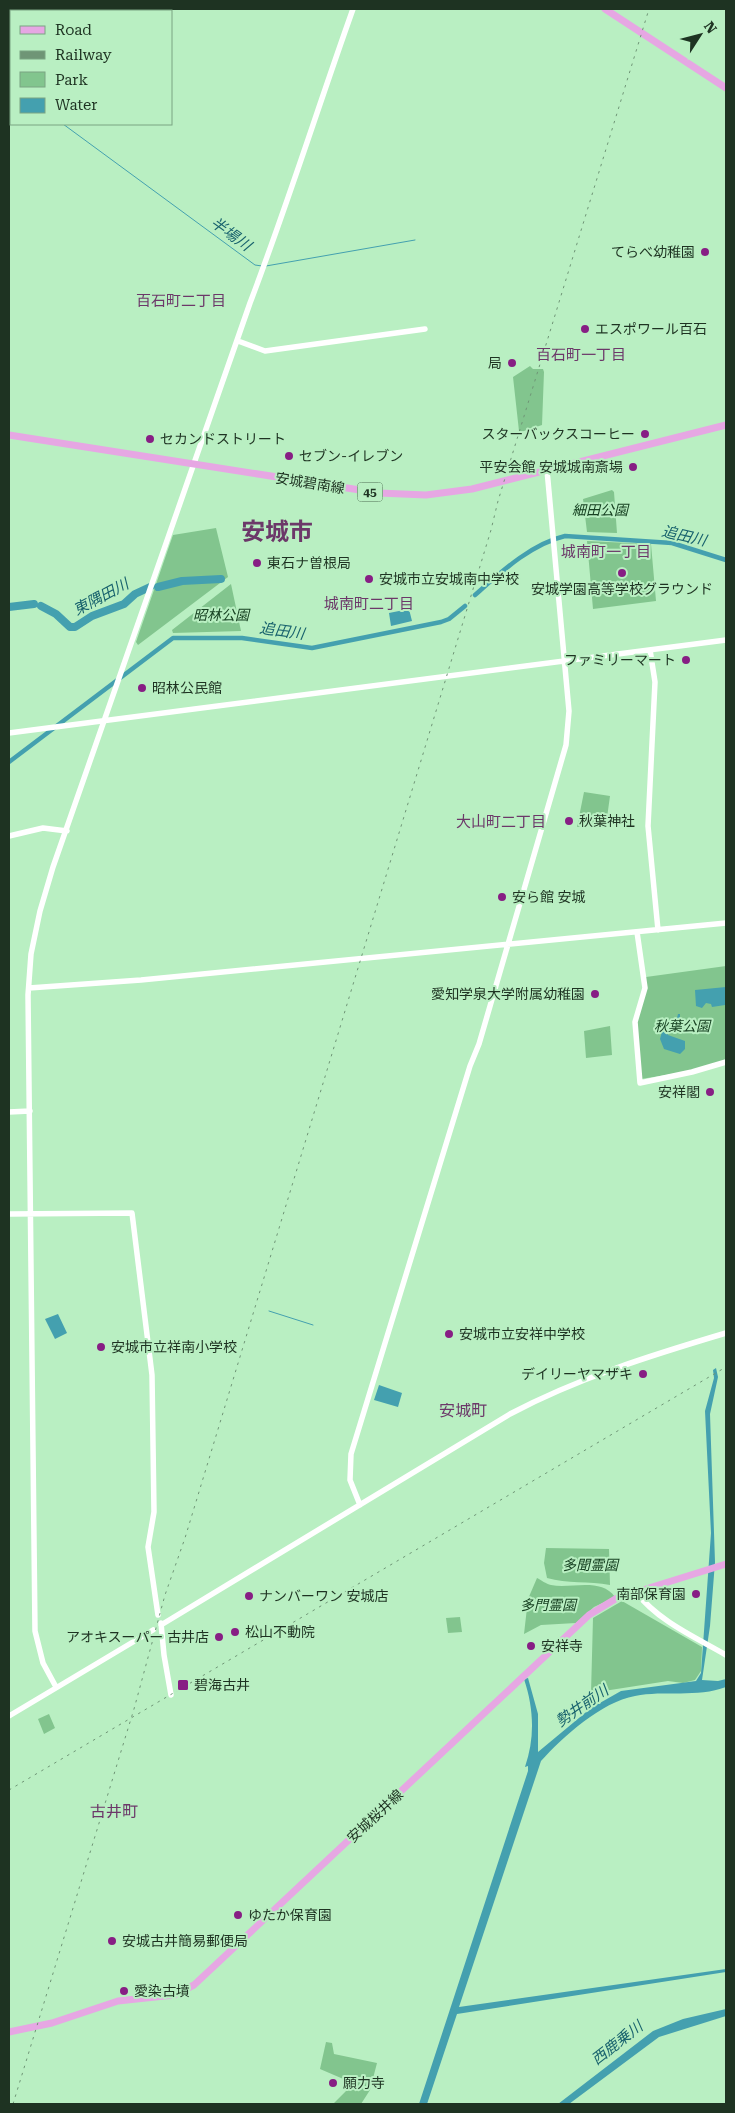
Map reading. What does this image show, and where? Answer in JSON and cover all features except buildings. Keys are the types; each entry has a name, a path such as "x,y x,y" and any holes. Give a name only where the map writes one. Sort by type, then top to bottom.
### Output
{"main road":[{"path":"605,9 726,88"},
{"name":"安城碧南線","path":"9,435 379,493 426,495 472,489 726,425"},
{"name":"安城桜井線","path":"9,2032 52,2023 118,2001 174,1995 194,1986 589,1615 617,1598 726,1564"}],"street":[{"path":"56,1687 43,1663 35,1631 29,988 31,954 40,912 53,868 353,9"},
{"path":"238,341 265,351 425,329"},
{"path":"360,1505 350,1480 351,1454 406,1269 470,1066 479,1044 566,745 568,711 547,470"},
{"path":"9,733 726,640"},
{"path":"650,650 655,682 648,826 658,930"},
{"path":"9,836 43,828 67,831"},
{"path":"29,988 141,980 726,924"},
{"path":"637,932 645,988 635,1022 640,1083 692,1072 726,1062"},
{"path":"9,1112 30,1111"},
{"path":"9,1214 132,1213 152,1375 154,1512 148,1547 158,1615"},
{"path":"171,1695 161,1624 510,1414 555,1391 593,1376 726,1333"},
{"path":"636,1592 645,1603 663,1617 726,1655"},
{"path":"9,1716 153,1630"}],"green space":[{"path":"530,366 533,369 543,369 544,372 542,425 521,432 519,431 513,377"},
{"name":"細田公園","path":"612,490 614,492 617,533 587,532 583,499"},
{"path":"216,528 228,577 138,645 136,642 173,535"},
{"name":"安城学園高等学校グラウンド","path":"587,541 651,544 656,601 593,609"},
{"name":"昭林公園","path":"231,584 241,631 173,633 172,630"},
{"path":"584,792 610,796 606,825 577,827"},
{"name":"秋葉公園","path":"726,966 726,1060 691,1071 641,1079 637,1022 646,977"},
{"path":"610,1026 612,1055 586,1058 584,1031"},
{"name":"多聞霊園","path":"546,1548 609,1549 610,1585 547,1578 544,1563"},
{"name":"多門霊園","path":"537,1578 545,1583 559,1586 594,1585 609,1591 615,1597 594,1607 576,1623 541,1625 524,1634 528,1599"},
{"path":"622,1601 702,1647 701,1671 695,1680 683,1683 668,1681 591,1693 593,1618"},
{"path":"460,1617 462,1632 448,1633 446,1618"},
{"path":"49,1714 55,1728 44,1734 38,1719"},
{"path":"326,2042 332,2043 334,2054 377,2063 370,2090 361,2104 333,2104 346,2091 348,2081 320,2069"}],"water":[{"path":"409,609 412,621 391,626 389,613"},
{"path":"726,987 725,1005 712,1007 711,1004 706,1003 702,1008 696,1006 695,990"},
{"path":"678,1014 680,1014 680,1020 670,1022 665,1028 668,1035 685,1041 685,1049 680,1054 664,1049 660,1039 664,1024 677,1018"},
{"path":"58,1314 67,1333 55,1339 45,1319"},
{"path":"716,1368 718,1377 710,1414 715,1562 710,1626 702,1680 718,1681 726,1679 726,1687 704,1692 646,1694 609,1705 571,1731 541,1761 459,2007 726,1969 726,1972 457,2014 427,2104 419,2104 528,1771 528,1766 525,1767 532,1734 532,1723 530,1701 524,1679 528,1678 538,1714 538,1752 591,1708 621,1691 696,1681 701,1673 711,1533 705,1411 714,1378 713,1370"},
{"path":"379,1385 402,1393 398,1407 374,1400"},
{"path":"726,2009 726,2016 659,2037 569,2104 558,2104 653,2031 683,2019"}],"waterway":[{"name":"半場川","path":"64,125 255,265 262,266"},
{"name":"半場川","path":"266,266 415,240"},
{"name":"追田川","path":"475,595 528,552 540,545 565,536 672,543 726,560"},
{"name":"東隅田川","path":"158,587 182,581 221,579"},
{"name":"東隅田川","path":"41,606 56,614 70,627 75,627 92,616 124,604 135,594 150,587"},
{"name":"東隅田川","path":"9,607 34,604"},
{"name":"追田川","path":"9,762 173,638 242,638 312,648 441,622 449,619 465,606"},
{"path":"269,1311 313,1325"}],"railway":[{"path":"13,2104 134,1709 165,1595 185,1538 491,530 498,501 649,9"},
{"path":"9,1790 726,1367"}],"place":[{"name":"てらべ幼稚園","path":"705,252"},
{"name":"エスポワール百石","path":"585,329"},
{"name":"局","path":"512,363"},
{"name":"スターバックスコーヒー","path":"645,434"},
{"name":"セカンドストリート","path":"150,439"},
{"name":"セブン-イレブン","path":"289,456"},
{"name":"平安会館 安城城南斎場","path":"633,467"},
{"name":"東石ナ曽根局","path":"257,563"},
{"name":"安城学園高等学校グラウンド","path":"622,573"},
{"name":"安城市立安城南中学校","path":"369,579"},
{"name":"ファミリーマート","path":"686,660"},
{"name":"昭林公民館","path":"142,688"},
{"name":"秋葉神社","path":"569,821"},
{"name":"安ら館 安城","path":"502,897"},
{"name":"愛知学泉大学附属幼稚園","path":"595,994"},
{"name":"安祥閣","path":"710,1092"},
{"name":"安城市立安祥中学校","path":"449,1334"},
{"name":"安城市立祥南小学校","path":"101,1347"},
{"name":"デイリーヤマザキ","path":"643,1374"},
{"name":"南部保育園","path":"696,1594"},
{"name":"ナンバーワン 安城店","path":"249,1596"},
{"name":"松山不動院","path":"235,1632"},
{"name":"アオキスーパー 古井店","path":"219,1637"},
{"name":"安祥寺","path":"531,1646"},
{"name":"碧海古井","path":"183,1685"},
{"name":"ゆたか保育園","path":"238,1915"},
{"name":"安城古井簡易郵便局","path":"112,1941"},
{"name":"愛染古墳","path":"124,1991"},
{"name":"願力寺","path":"333,2083"}],"district":[{"name":"百石町二丁目","path":"181,301"},
{"name":"百石町一丁目","path":"581,355"},
{"name":"安城市","path":"277,532"},
{"name":"城南町一丁目","path":"606,552"},
{"name":"城南町二丁目","path":"369,604"},
{"name":"大山町二丁目","path":"501,822"},
{"name":"安城町","path":"463,1410"},
{"name":"古井町","path":"114,1811"}],"water label":[{"name":"勢井前川","path":"582,1706"},
{"name":"西鹿乗川","path":"617,2043"}]}
